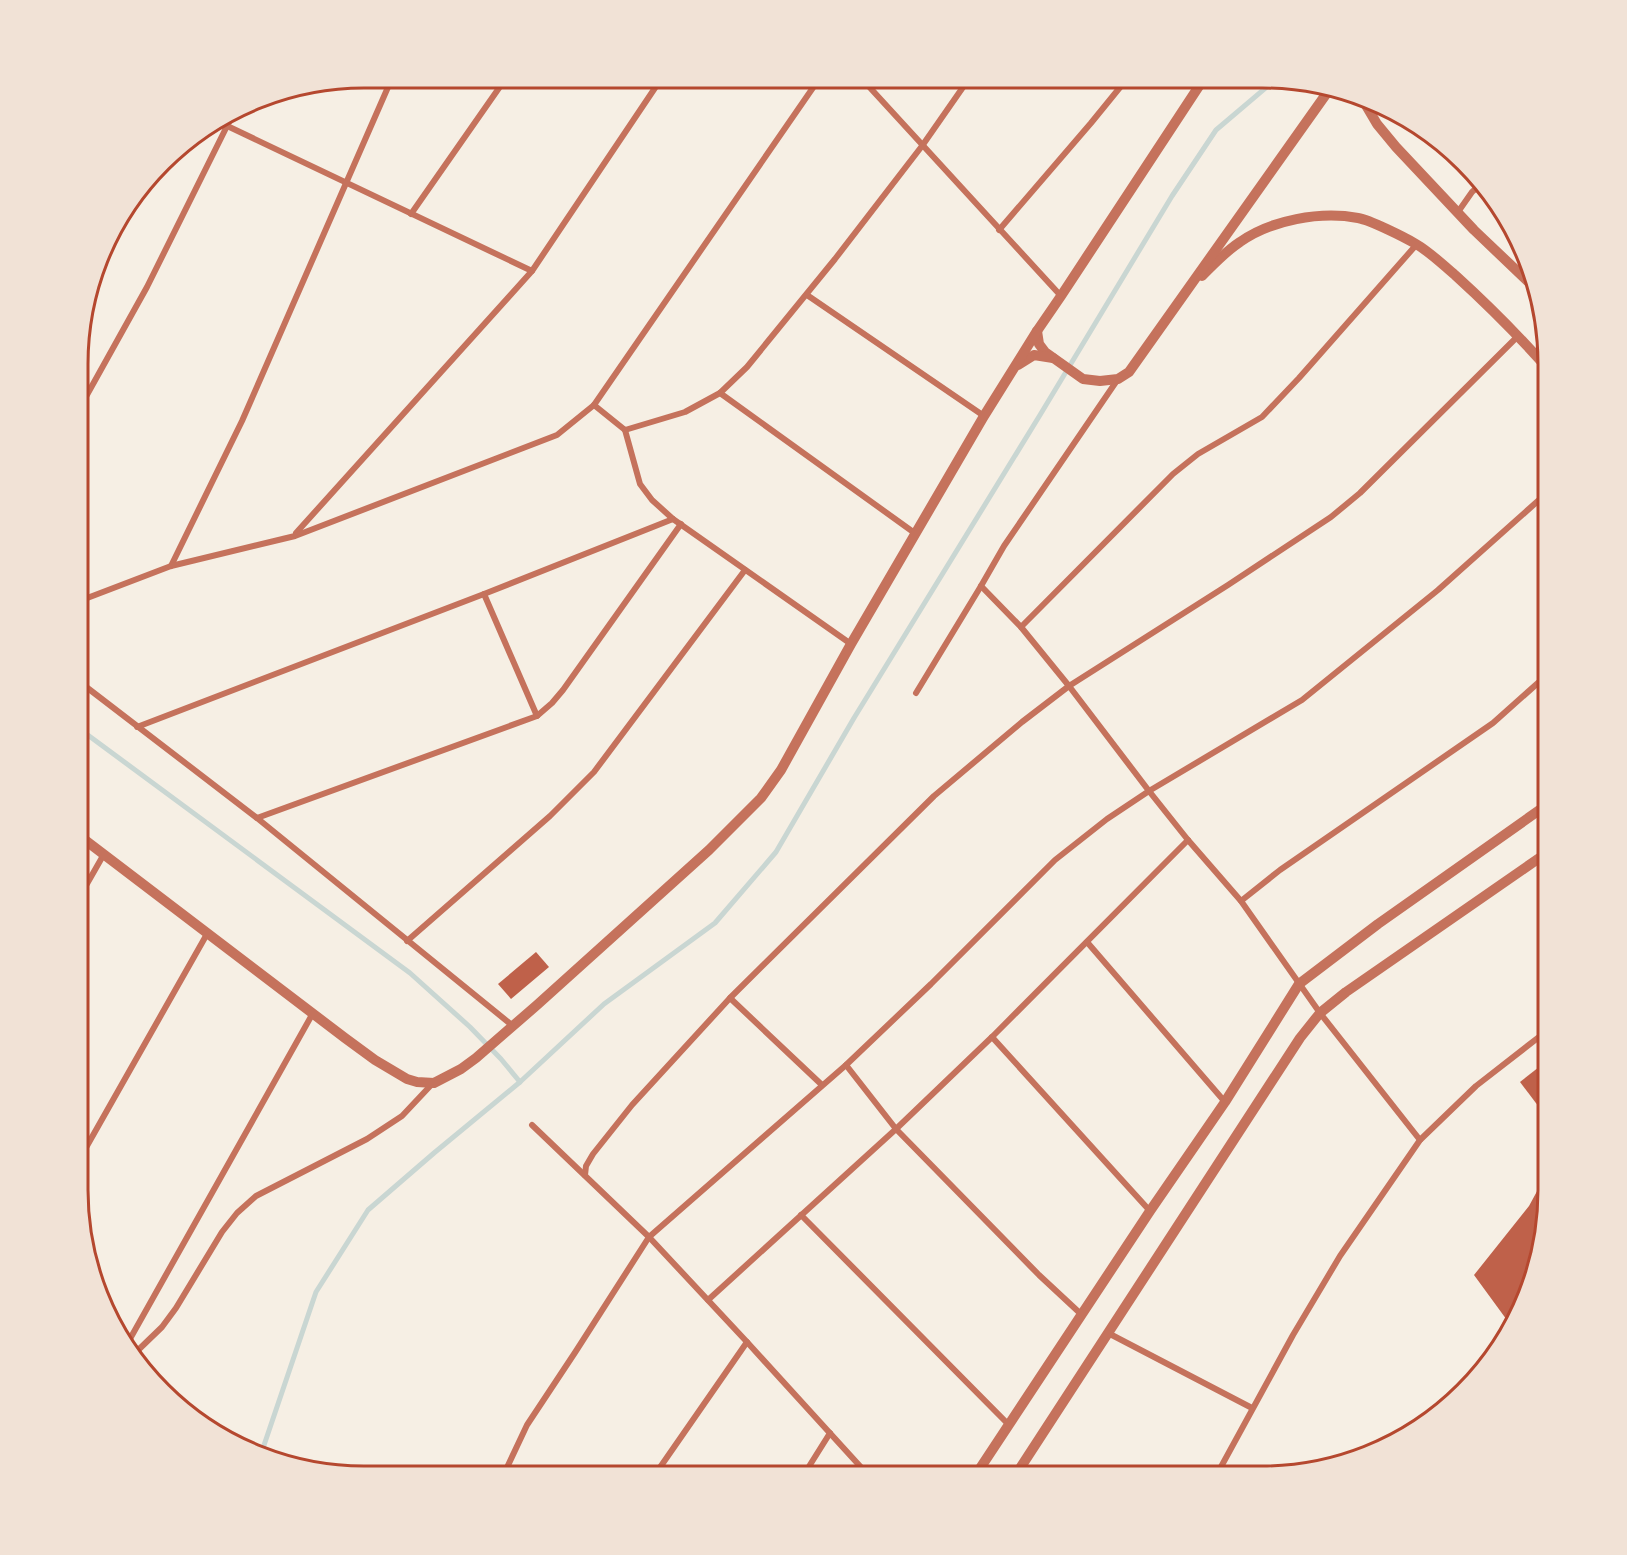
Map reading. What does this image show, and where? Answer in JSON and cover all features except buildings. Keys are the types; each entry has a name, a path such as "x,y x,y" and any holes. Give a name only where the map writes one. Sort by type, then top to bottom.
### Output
{"street":[{"path":"171,566 242,421 388,88"},
{"path":"411,214 499,88"},
{"path":"294,536 532,272 655,88"},
{"path":"88,598 171,566 294,536 557,435 594,405 813,88"},
{"path":"870,88 1061,296"},
{"path":"625,430 685,412 720,393 747,367 807,296 922,146 962,88"},
{"path":"999,230 1119,88"},
{"path":"139,1350 162,1327 176,1308 222,1232 243,1207 256,1196 367,1139 402,1116 434,1083 461,1069 480,1055 709,850 761,798 781,770 851,644 1036,331 1198,88"},
{"path":"1036,331 1045,352 1083,379 1100,381 1118,379 1130,372 1325,96"},
{"path":"1368,109 1396,147 1474,230 1525,278"},
{"path":"88,393 147,287 228,126 532,272"},
{"path":"1458,212 1476,189"},
{"path":"1182,297 1239,243 1275,225 1313,216 1359,218 1417,244 1434,257 1470,289 1538,358"},
{"path":"1021,627 1173,474 1198,454 1262,417 1417,244"},
{"path":"807,296 984,416"},
{"path":"585,1175 589,1161 632,1105 730,998 934,796 1069,686 1331,517 1360,493 1518,336"},
{"path":"1014,367 1034,355 1053,358"},
{"path":"916,693 1004,546 1118,379"},
{"path":"720,393 916,534"},
{"path":"594,405 625,430 640,484 652,501 673,519 851,644"},
{"path":"508,1466 527,1425 649,1237 846,1065 1055,860 1107,819 1149,791 1302,700 1438,590 1538,501"},
{"path":"137,727 673,519"},
{"path":"257,818 537,716 563,690 681,524"},
{"path":"407,940 550,816 594,772 745,570"},
{"path":"981,586 1021,627 1188,840 1241,901 1320,1013 1420,1140"},
{"path":"484,594 537,716"},
{"path":"1241,901 1280,870 1493,723 1538,683"},
{"path":"88,688 257,818 513,1026"},
{"path":"982,1466 1225,1102 1299,984 1378,924 1538,811"},
{"path":"708,1300 992,1037 1188,840"},
{"path":"88,842 368,1054 407,1079 434,1083"},
{"path":"88,882 104,854"},
{"path":"1022,1466 1300,1038 1320,1013 1355,986 1538,859"},
{"path":"88,1144 207,934"},
{"path":"1087,942 1225,1102"},
{"path":"730,998 822,1085"},
{"path":"131,1338 313,1013"},
{"path":"992,1037 1150,1212"},
{"path":"1221,1466 1293,1335 1340,1256 1420,1140 1476,1086 1538,1038"},
{"path":"846,1065 896,1128 1039,1275 1082,1315"},
{"path":"531,1125 649,1237 860,1466"},
{"path":"801,1215 1009,1425"},
{"path":"1108,1333 1252,1408"},
{"path":"661,1466 747,1342"},
{"path":"809,1466 830,1433"}],"waterway":[{"path":"263,1447 316,1292 368,1210 520,1082 604,1004 715,923 776,852 854,718 1172,196 1216,130 1265,88"},
{"path":"88,735 410,973 470,1027 520,1082"}]}
